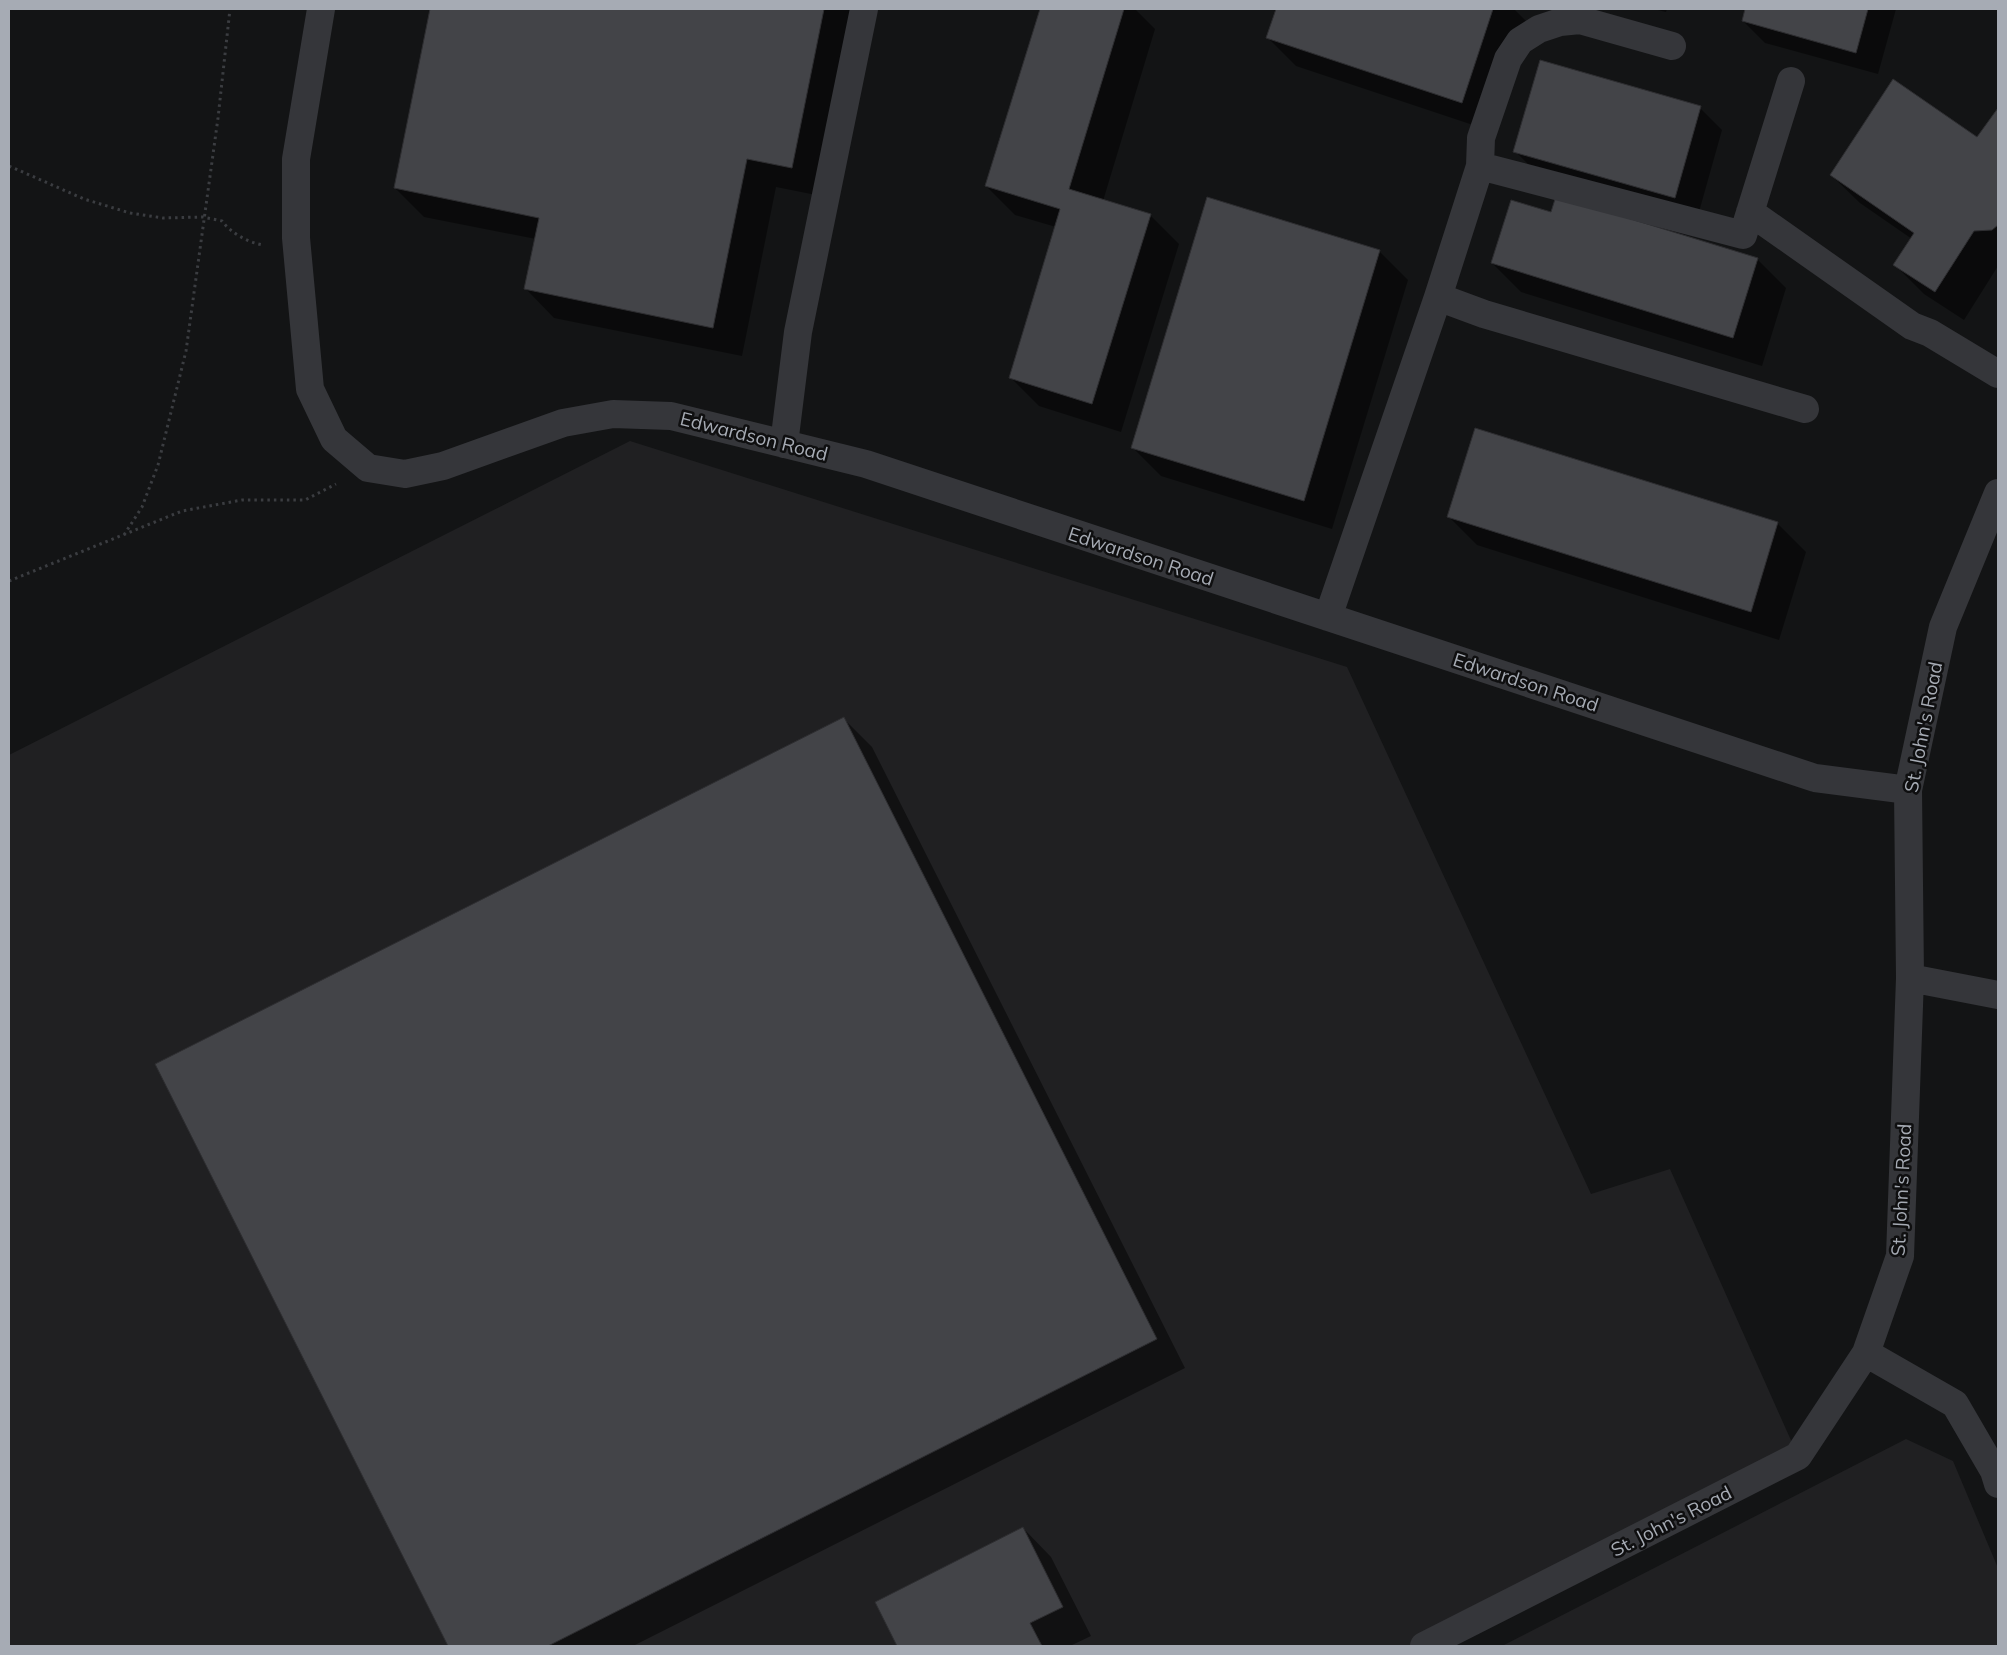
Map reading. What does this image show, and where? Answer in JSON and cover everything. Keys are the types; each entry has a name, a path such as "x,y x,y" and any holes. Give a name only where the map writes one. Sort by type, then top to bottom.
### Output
{"street":[{"path":"321,9 296,158 297,253 310,390 334,438 368,468"},
{"path":"784,444 798,332 864,9"},
{"path":"1328,617 1438,297 1480,166 1481,138 1508,59 1520,41 1533,33 1560,22 1580,20 1672,46"},
{"path":"1480,166 1743,235 1791,81"},
{"path":"1750,212 1912,326 1930,333 1998,374"},
{"path":"1438,297 1494,316 1805,409"},
{"name":"Edwardson Road","path":"368,468 405,474 443,466 563,423 613,414 671,416 866,464 1087,539 1815,778 1908,790"},
{"name":"St. John's Road","path":"1424,1646 1798,1456 1866,1353 1900,1256 1910,978 1908,790 1943,627 1998,493"},
{"path":"1910,978 1998,995"},
{"path":"1866,1353 1955,1404 1994,1471 1998,1484"}],"path":[{"path":"124,535 142,507 158,465 186,351 218,118 230,9"},
{"path":"9,166 84,199 130,213 164,218 203,217 222,221 229,230 255,244 297,253"},
{"path":"9,581 182,511 242,500 305,500 368,468"}],"shaded area":[{"path":"630,441 1347,667 1591,1194 1670,1169 1798,1456 1424,1646 9,1646 9,755"},
{"path":"1906,1439 1953,1461 1998,1568 1998,1646 1502,1646"}],"building":[{"path":"430,9 824,9 792,168 747,159 713,328 524,289 539,218 394,188"},
{"path":"1040,9 1124,9 1069,189 1151,214 1092,404 1009,378 1060,209 985,186"},
{"path":"1276,9 1493,9 1462,103 1266,38"},
{"path":"1745,9 1868,9 1856,53 1742,21"},
{"path":"1540,60 1701,106 1675,198 1513,152"},
{"path":"1893,79 1977,137 1998,108 1998,225 1992,230 1974,231 1935,292 1893,265 1914,233 1830,175"},
{"path":"1556,196 1758,258 1733,338 1491,263 1511,200 1551,212"},
{"path":"1207,197 1380,250 1304,501 1131,448"},
{"path":"1475,428 1778,522 1751,612 1447,517"},
{"path":"844,717 1157,1339 548,1646 448,1646 155,1064"},
{"path":"1023,1527 1063,1607 1030,1623 1042,1646 897,1646 875,1602"}]}
